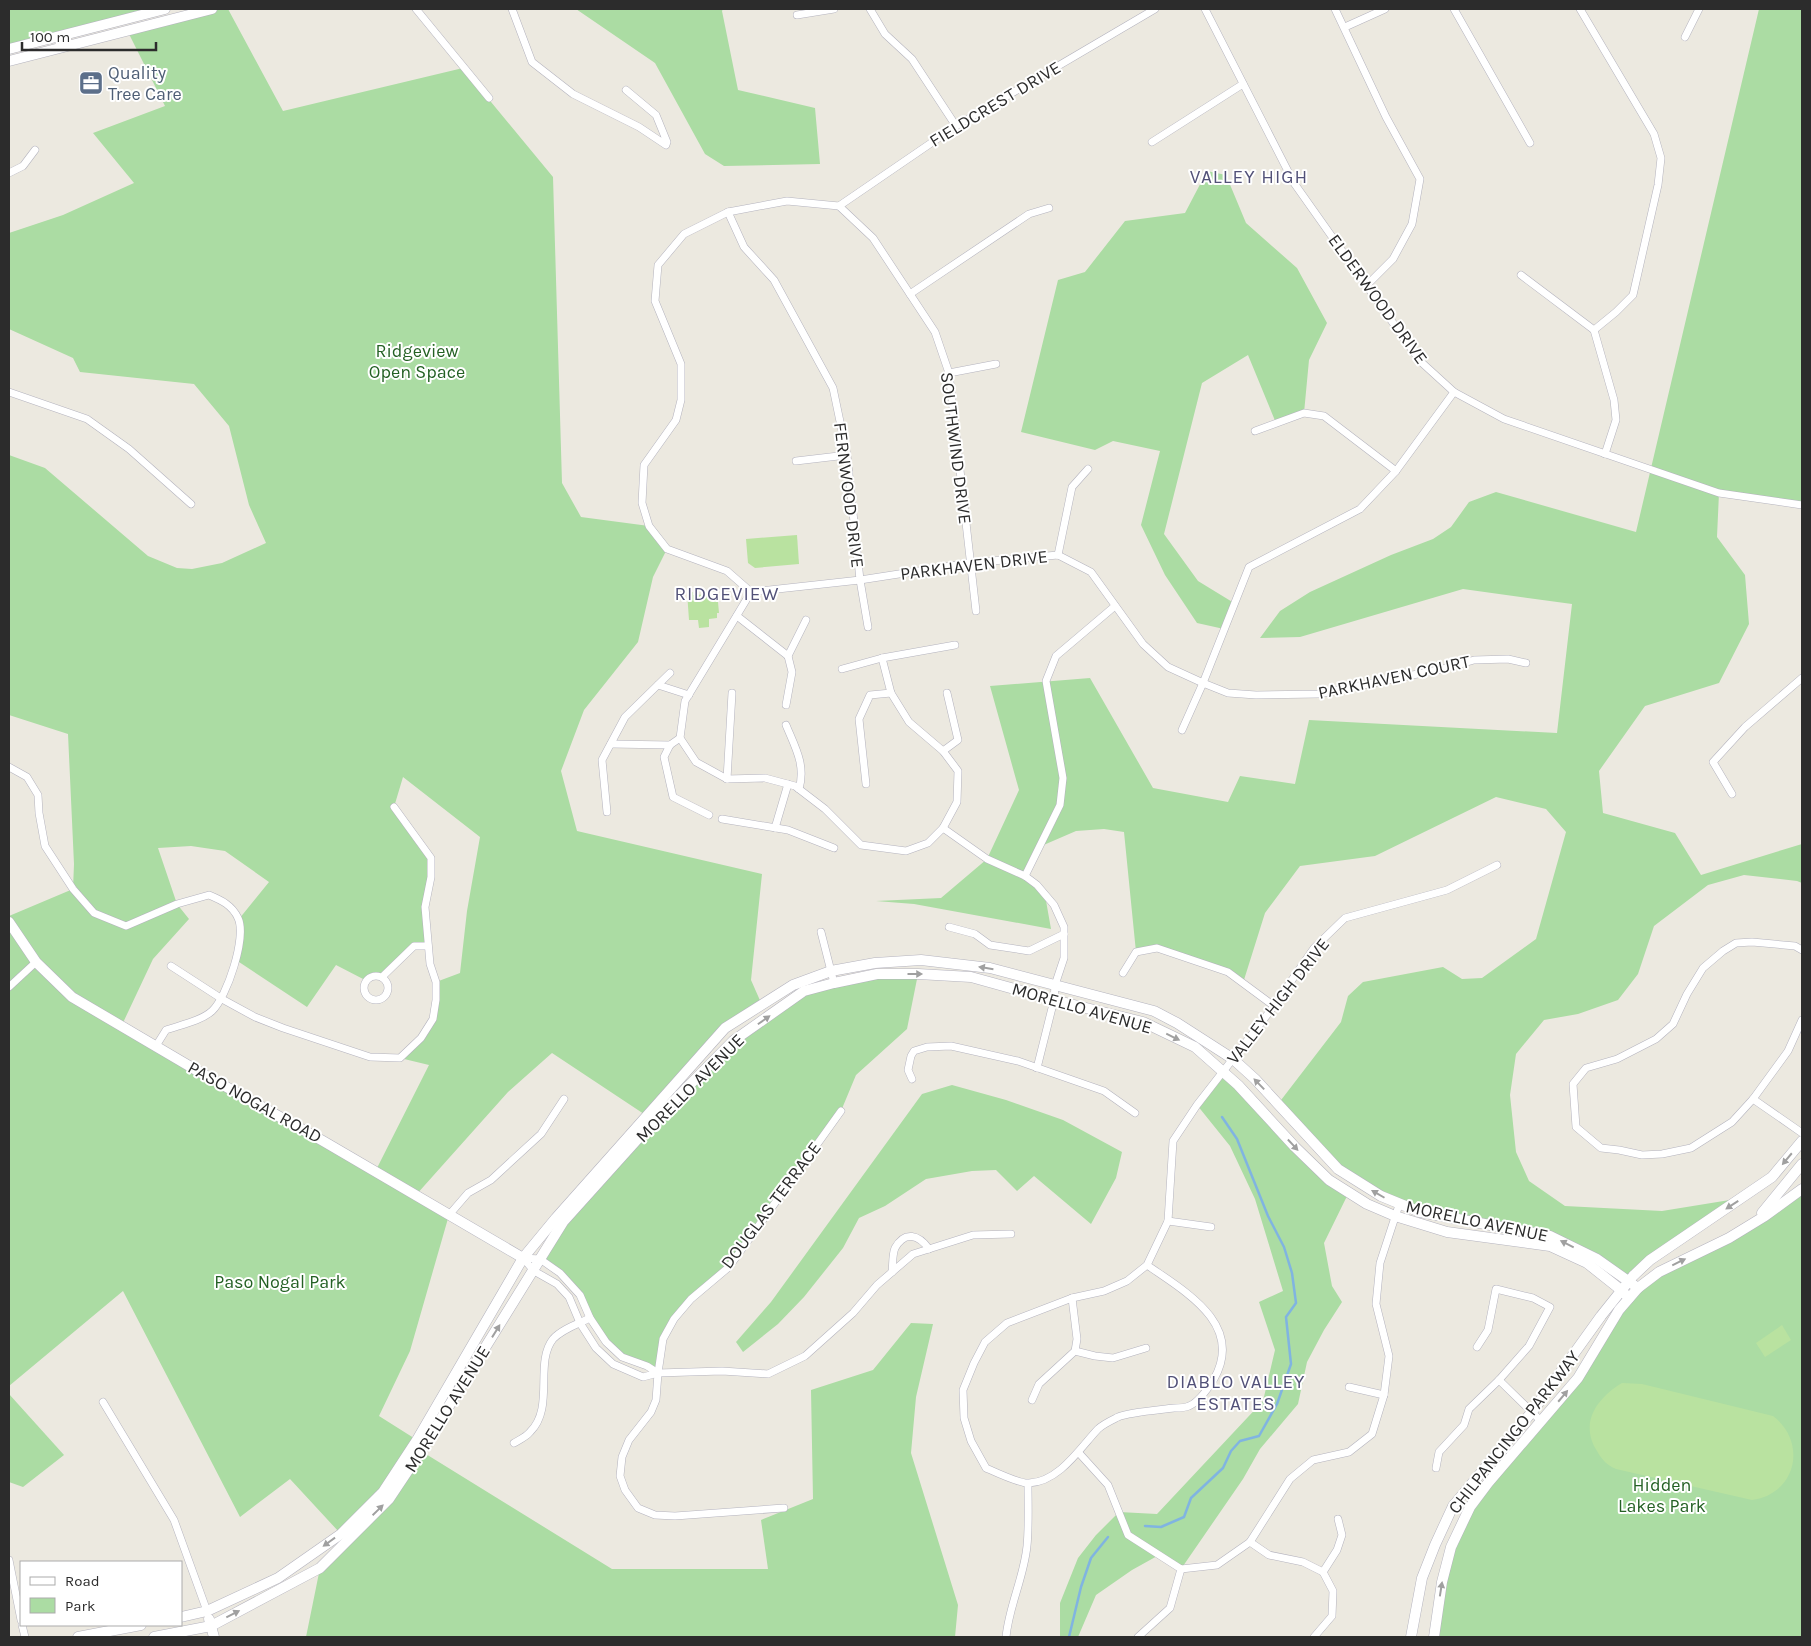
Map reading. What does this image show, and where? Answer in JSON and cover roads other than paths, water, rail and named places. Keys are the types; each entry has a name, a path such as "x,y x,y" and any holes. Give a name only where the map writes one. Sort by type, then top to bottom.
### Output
{"street":[{"path":"9,49 165,9"},
{"path":"9,61 212,9"},
{"path":"416,9 489,98"},
{"path":"512,9 532,62 572,94 639,127 666,145 667,142 656,115 626,90"},
{"path":"797,15 834,9"},
{"path":"870,9 885,34 912,59 956,126"},
{"name":"FIELDCREST DRIVE","path":"840,206 956,126 1155,9"},
{"name":"ELDERWOOD DRIVE","path":"1205,9 1294,183 1420,361 1454,392 1504,419 1719,493 1802,505"},
{"path":"1335,9 1386,117 1420,179 1412,224 1393,259 1367,284"},
{"path":"1345,27 1385,9"},
{"path":"1454,9 1530,143"},
{"path":"1580,9 1654,134 1661,158 1658,185 1633,295 1594,330"},
{"path":"1685,37 1699,9"},
{"path":"1152,142 1242,84"},
{"path":"9,173 23,166 35,150"},
{"path":"840,206 787,201 728,212 684,234 658,265 655,301 681,364 681,400 676,420 644,465 642,503 649,526 667,549 727,571 751,592 685,701 680,738 696,762 727,779 765,778 795,786 824,809 861,845 906,852 928,842 943,828 957,802 958,771 943,751 909,722 890,693 882,658"},
{"name":"SOUTHWIND DRIVE","path":"840,206 873,238 936,332 949,373 976,611"},
{"path":"910,294 1029,214 1049,208"},
{"name":"FERNWOOD DRIVE","path":"728,212 744,246 774,280 833,388 847,456 860,580 868,627"},
{"path":"1521,275 1594,330 1607,370 1614,400 1616,420 1605,454"},
{"path":"949,373 996,364"},
{"path":"9,392 87,419 129,449 191,504"},
{"path":"1182,730 1203,684 1249,567 1360,509 1396,471 1454,392"},
{"path":"1255,430 1304,414 1324,416 1396,471"},
{"path":"796,461 847,456"},
{"path":"1058,555 1072,487 1088,469"},
{"name":"PARKHAVEN DRIVE","path":"751,592 860,580 970,562 1058,555 1091,572 1142,644 1168,667 1203,684"},
{"path":"1025,876 1060,805 1063,778 1046,681 1056,656 1115,606"},
{"path":"737,616 788,656 792,672 786,704"},
{"path":"788,656 806,620"},
{"path":"842,669 882,658 954,645"},
{"name":"PARKHAVEN COURT","path":"1203,684 1228,693 1256,695 1319,694 1447,668 1474,660 1508,659 1526,663"},
{"path":"607,812 602,760 625,717 670,673"},
{"path":"1732,794 1713,762 1745,727 1802,678"},
{"path":"658,685 689,695"},
{"path":"727,779 732,693"},
{"path":"866,784 859,719 870,695 890,693"},
{"path":"943,751 958,740 947,693"},
{"path":"786,725 800,758 803,777 799,789"},
{"path":"680,738 670,745 664,757 673,797 709,815"},
{"path":"611,744 670,745"},
{"path":"9,767 27,777 38,795 45,846 73,889 94,913 126,926 177,904 209,895 228,904 239,919 240,932 236,960 222,999 211,1012 194,1021 166,1030 156,1046"},
{"path":"774,828 788,784"},
{"path":"171,966 222,999 255,1017 282,1028 370,1057 400,1058 422,1038 433,1018 436,982 430,964 425,907 431,877 431,858 394,807"},
{"path":"722,819 788,830 834,848"},
{"path":"943,828 987,859 1025,876 1037,885 1054,905 1064,927 1064,958 1055,985 1054,1000 1037,1068"},
{"name":"VALLEY HIGH DRIVE","path":"1168,1221 1173,1141 1197,1105 1274,1006 1314,948 1345,918 1447,890 1497,865"},
{"name":"PASO NOGAL ROAD","path":"9,922 36,962 72,997 120,1027 323,1141 523,1258"},
{"path":"949,927 975,934 990,945 1029,951 1064,934"},
{"path":"821,932 834,983"},
{"path":"1802,950 1795,946 1752,942 1736,943 1723,950 1703,968 1672,1024 1656,1039 1617,1059 1586,1068 1573,1084 1576,1127 1601,1148 1642,1156 1691,1148 1732,1122 1754,1099 1788,1051 1802,1020"},
{"path":"382,977 414,946 428,946"},
{"path":"1123,973 1136,952 1157,948 1228,972 1274,1006"},
{"name":"MORELLO AVENUE","path":"182,1617 207,1612 286,1573 341,1534 383,1492 417,1440 523,1258 556,1218 725,1028 793,986 831,971 876,963 921,960 990,968 1154,1011 1177,1023 1233,1059 1255,1079 1338,1169 1381,1196 1420,1212 1550,1236 1597,1259 1638,1288"},
{"path":"9,987 36,962"},
{"name":"MORELLO AVENUE","path":"154,1637 211,1626 320,1568 389,1499 422,1451 563,1222 653,1122 733,1041 804,991 834,983 877,974 971,977 1143,1022 1195,1047 1224,1071 1295,1147 1330,1180 1367,1204 1395,1216 1447,1232 1550,1246 1586,1263 1629,1298"},
{"path":"912,1079 908,1070 911,1056 914,1052 927,1047 951,1046 1018,1061 1104,1091 1135,1113"},
{"path":"449,1215 468,1193 491,1180 541,1134 564,1099"},
{"path":"1754,1099 1802,1133"},
{"name":"DOUGLAS TERRACE","path":"784,1508 675,1516 654,1515 638,1508 625,1490 620,1476 622,1457 629,1440 651,1412 656,1400 663,1339 674,1319 691,1298 729,1267 841,1111"},
{"path":"1621,1290 1650,1260 1772,1177 1802,1141"},
{"path":"1753,1223 1802,1164"},
{"path":"1638,1288 1659,1272 1729,1238 1802,1189"},
{"path":"1079,1453 1108,1485 1128,1535 1181,1569 1217,1565 1250,1542 1290,1479 1313,1460 1350,1452 1372,1434 1384,1395 1389,1356 1376,1304 1380,1263 1399,1205"},
{"path":"1147,1265 1210,1313 1220,1334 1222,1353 1216,1374 1207,1390 1189,1406 1120,1416 1100,1427 1079,1453 1046,1479 1028,1484 986,1468 971,1441 964,1418 963,1390 985,1342 1008,1323 1072,1298 1104,1291 1127,1281 1147,1265 1168,1221 1211,1227"},
{"path":"523,1258 534,1271 557,1284 569,1297 580,1323 596,1348 613,1364 643,1377 658,1373 722,1371 768,1374 805,1356 853,1313 877,1285 913,1254 973,1236 1011,1234"},
{"path":"892,1272 895,1249 901,1241 908,1237 916,1236 923,1240 929,1249"},
{"path":"523,1258 540,1259 560,1273 580,1295 590,1318 606,1342 622,1357 647,1366 658,1373"},
{"name":"CHILPANCINGO PARKWAY","path":"1434,1637 1442,1582 1451,1547 1470,1507 1488,1483 1578,1378 1619,1310 1638,1288"},
{"path":"1436,1468 1439,1452 1464,1425 1469,1409 1499,1380 1529,1346 1550,1307 1533,1298 1496,1289 1488,1330 1478,1347"},
{"name":"CHILPANCINGO PARKWAY","path":"1411,1637 1422,1578 1434,1545 1453,1506 1532,1412 1621,1290"},
{"path":"1032,1400 1039,1384 1075,1351 1077,1339 1072,1298"},
{"path":"514,1444 530,1432 539,1420 543,1406 546,1359 552,1341 561,1333 590,1318"},
{"path":"1075,1351 1113,1358 1146,1348"},
{"path":"1499,1380 1541,1421"},
{"path":"1349,1387 1384,1395"},
{"path":"103,1402 174,1520 214,1637"},
{"path":"1006,1637 1027,1547 1028,1484"},
{"path":"1323,1572 1337,1550 1342,1535 1338,1519"},
{"path":"1250,1542 1269,1555 1303,1562 1323,1572 1333,1591 1332,1616 1314,1637"},
{"path":"9,1560 20,1615"},
{"path":"1138,1637 1170,1608 1181,1569"},
{"path":"78,1637 136,1626"}],"waterway":[{"path":"1145,1526 1161,1527 1184,1517 1191,1498 1223,1468 1231,1451 1240,1441 1259,1436 1277,1404 1291,1364 1286,1317 1296,1303 1292,1273 1284,1247 1268,1216 1237,1139 1222,1117"},
{"path":"1069,1637 1081,1587 1091,1558 1108,1537"}],"place":[{"name":"Quality Tree Care","path":"91,83"}],"district":[{"name":"VALLEY HIGH","path":"1249,177"},
{"name":"RIDGEVIEW","path":"727,594"},
{"name":"DIABLO VALLEY ESTATES","path":"1236,1393"}],"park label":[{"name":"Ridgeview Open Space","path":"417,361"},
{"name":"Paso Nogal Park","path":"280,1282"},
{"name":"Hidden Lakes Park","path":"1662,1495"}]}
